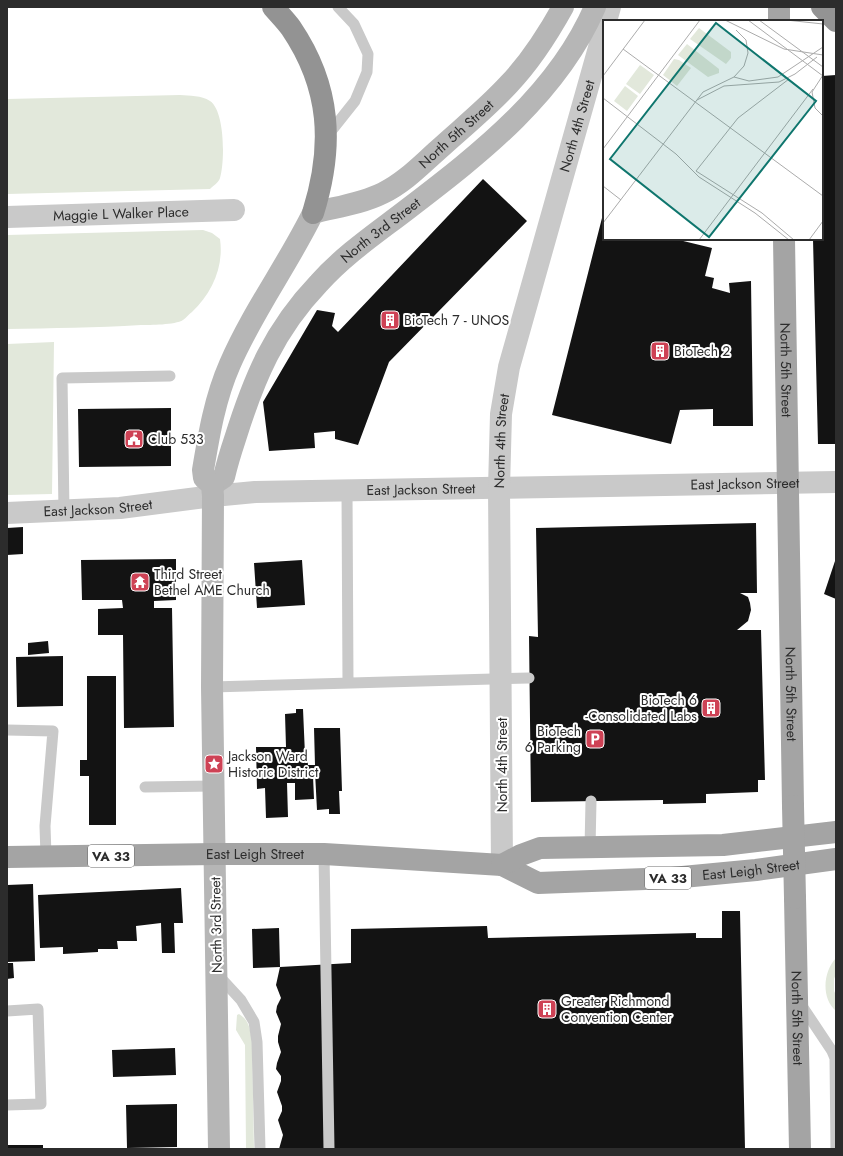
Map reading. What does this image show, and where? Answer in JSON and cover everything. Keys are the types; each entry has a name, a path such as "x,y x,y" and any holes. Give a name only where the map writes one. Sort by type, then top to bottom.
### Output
{"highway":[{"path":"273,7 290,27 301,44 315,72 325,115 325,164 320,190 313,212"},
{"path":"822,7 836,21"}],"main road":[{"name":"North 5th Street","path":"313,212 371,198 384,192 409,175 489,105 510,83 529,60 548,33 563,7"},
{"name":"North 3rd Street","path":"213,490 224,477 249,395 260,368 282,329 300,304 335,266 464,165 511,124 552,78 585,29 595,7"},
{"path":"779,7 779,20"},
{"name":"North 3rd Street","path":"219,1149 212,686 213,490 204,478 204,470 212,417 229,365 248,326 300,239 313,212"},
{"name":"North 5th Street","path":"784,240 800,1149"},
{"name":"East Leigh Street","path":"502,865 521,855 540,848 723,845 836,832"},
{"name":"East Leigh Street","path":"7,857 324,854 502,865 538,883 672,878 756,870 836,859"}],"street":[{"path":"606,20 610,7"},
{"name":"North 4th Street","path":"502,865 499,488 501,414 509,367 603,34"},
{"name":"Maggie L Walker Place","path":"7,217 234,210"},
{"name":"East Jackson Street","path":"7,512 120,508 213,490 255,492 347,491 836,482"}],"lane":[{"path":"326,137 355,101 366,72 368,54 354,24 338,7"},
{"path":"64,511 62,378 170,376"},
{"path":"347,491 348,683"},
{"path":"212,686 501,680 529,678"},
{"path":"7,730 53,731 45,826 46,856"},
{"path":"145,787 213,786"},
{"path":"590,848 591,801"},
{"path":"324,854 329,1149"},
{"path":"216,973 241,1000 254,1022 257,1042 260,1149"},
{"path":"798,999 832,1050 835,1058 836,1149"},
{"path":"7,1011 38,1010 41,1104 7,1105"}],"shaded area":[{"path":"180,95 195,96 207,99 215,106 219,115 223,149 222,170 219,179 210,189 7,194 7,99"},
{"path":"203,230 212,233 220,239 221,249 218,269 211,288 205,297 183,320 169,324 156,325 7,329 7,235"},
{"path":"54,342 52,494 7,495 7,344"},
{"path":"836,958 834,991 836,995 836,1011 831,1006 828,999 826,992 826,977 828,970"},
{"path":"239,1014 247,1022 252,1040 254,1149 246,1149 245,1045 236,1030 237,1015"}],"building":[{"path":"836,75 836,444 818,444 813,240 823,240 823,76"},
{"name":"BioTech 7 - UNOS","path":"483,179 527,221 389,362 358,445 335,439 335,431 314,433 315,448 269,451 263,402 317,310 335,313 332,326 338,332"},
{"name":"BioTech 2","path":"602,218 603,240 679,240 712,248 705,276 714,278 712,288 730,293 729,283 751,281 753,426 713,426 713,409 680,410 671,444 552,415"},
{"path":"171,408 171,466 79,467 78,409"},
{"name":"BioTech 6 -Consolidated Labs","path":"756,523 757,593 740,593 748,597 751,610 748,621 737,630 761,630 765,780 758,780 758,792 706,794 706,803 663,804 663,800 531,802 529,636 538,637 536,528"},
{"path":"23,527 23,554 7,555 7,528"},
{"path":"836,558 836,599 824,594"},
{"path":"176,559 176,600 154,601 154,608 172,608 174,727 124,728 123,635 98,635 98,609 123,608 122,600 82,600 81,560"},
{"path":"302,560 305,605 257,608 254,563"},
{"path":"48,641 49,653 28,655 28,643"},
{"path":"63,656 63,706 17,707 16,657"},
{"path":"87,676 116,676 116,825 89,825 89,776 80,776 80,760 87,760"},
{"path":"296,709 303,709 305,755 307,755 308,765 315,765 314,728 340,728 342,791 339,791 340,814 329,814 329,809 317,810 315,772 313,776 314,799 295,800 295,783 287,783 288,817 266,818 265,788 257,789 256,747 286,747 285,714 296,713"},
{"path":"33,884 35,961 7,962 7,885"},
{"path":"181,888 183,923 174,923 175,953 162,953 161,923 136,926 137,941 117,941 118,949 98,949 98,952 63,954 63,947 40,948 38,895"},
{"name":"Greater Richmond Convention Center","path":"722,911 740,911 745,1149 279,1149 283,1135 278,1120 282,1111 282,1106 277,1092 281,1081 281,1076 276,1069 281,1052 278,1036 281,1024 276,1012 281,998 276,985 280,967 351,963 351,929 487,926 488,938 696,933 696,938 722,938"},
{"path":"279,928 280,967 253,968 252,929"},
{"path":"7,963 13,963 14,978 7,979"},
{"path":"175,1048 176,1075 113,1077 112,1050"},
{"path":"177,1104 177,1147 127,1148 126,1105"},
{"path":"7,1145 43,1145 43,1149 7,1149"}],"place":[{"name":"BioTech 7 - UNOS","path":"390,320"},
{"name":"BioTech 2","path":"660,351"},
{"name":"Club 533","path":"134,439"},
{"name":"Third Street Bethel AME Church","path":"140,582"},
{"name":"BioTech 6 -Consolidated Labs","path":"711,708"},
{"name":"BioTech 6 Parking","path":"595,739"},
{"name":"Jackson Ward Historic District","path":"214,764"},
{"name":"Greater Richmond Convention Center","path":"547,1009"}]}
